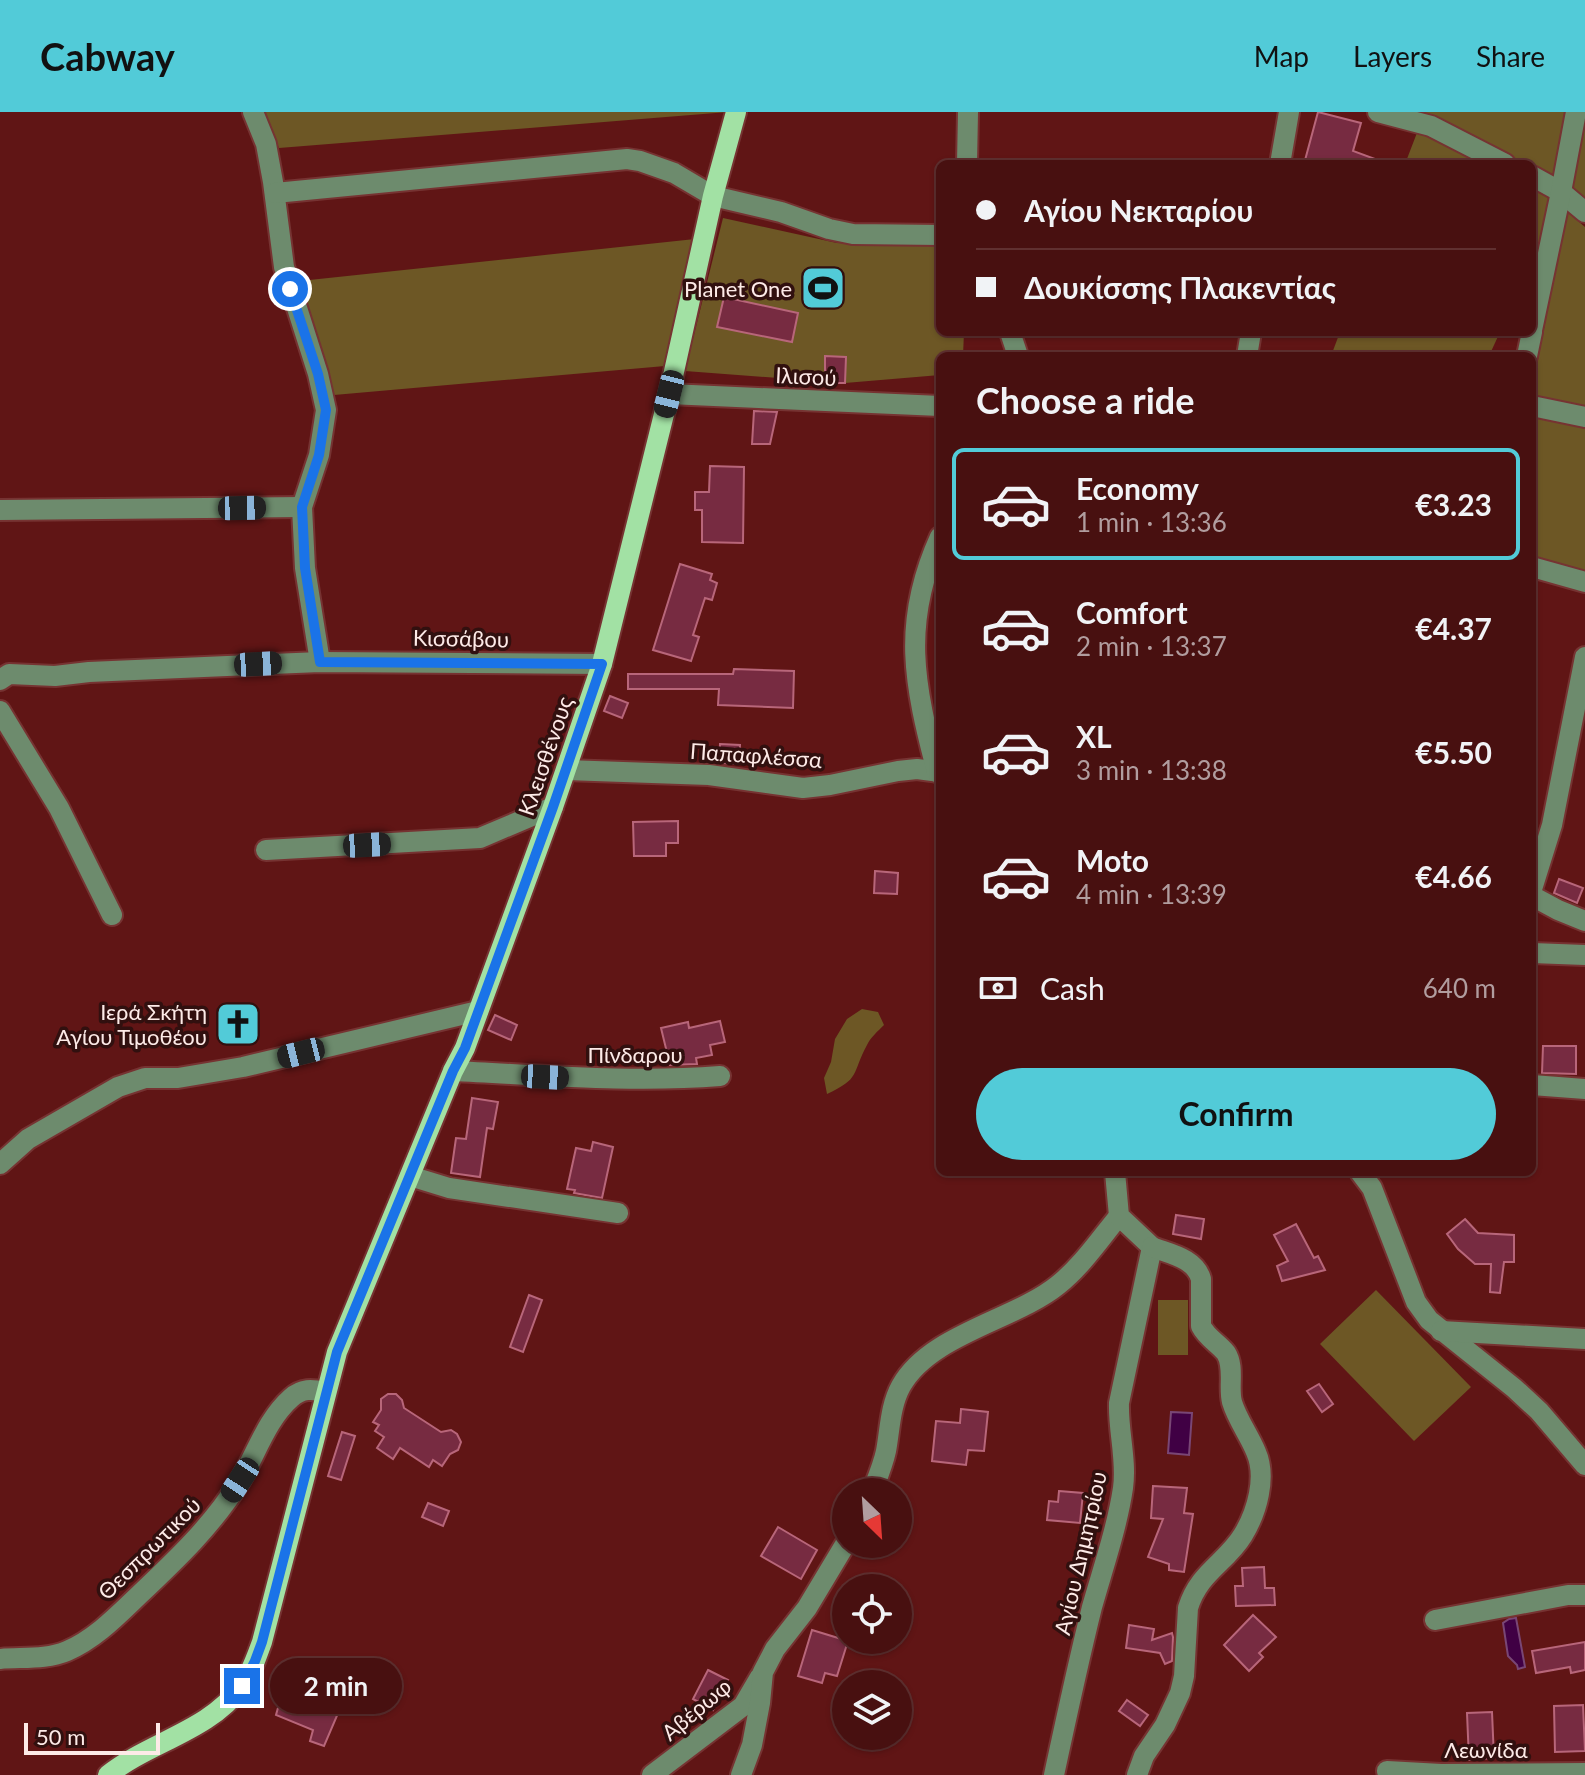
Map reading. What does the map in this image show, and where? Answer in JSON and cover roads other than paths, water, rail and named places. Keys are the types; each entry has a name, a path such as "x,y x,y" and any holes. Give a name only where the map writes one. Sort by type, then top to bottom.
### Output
{"main road":[{"name":"Κλεισθένους","path":"108,1775 230,1700 249,1675 262,1642 337,1352 465,1048 602,664 669,394 713,196 736,112"}],"street":[{"path":"253,112 266,144 284,267 318,374 326,410 319,455 302,507 305,568 320,662"},
{"path":"967,160 968,112"},
{"path":"1281,160 1289,112"},
{"path":"1378,112 1431,126 1497,160"},
{"path":"1536,312 1576,112"},
{"path":"275,193 627,159 674,173 713,196 781,212 840,232 936,235"},
{"path":"1536,178 1561,192 1585,212"},
{"name":"Ιλισού","path":"669,394 936,406"},
{"path":"1536,407 1585,417"},
{"path":"0,510 302,507"},
{"path":"936,547 921,591 914,651 921,709 936,765"},
{"path":"1536,568 1585,582"},
{"path":"1536,876 1552,825 1585,657"},
{"name":"Κισσάβου","path":"0,680 9,674 55,676 320,662 602,664"},
{"path":"0,711 59,808 112,915"},
{"name":"Παπαφλέσσα","path":"566,770 709,775 803,788 907,770 936,772"},
{"path":"266,850 480,838 553,807"},
{"path":"1536,898 1585,921"},
{"path":"1536,953 1585,955"},
{"path":"0,1164 28,1139 131,1081 178,1078 243,1067 478,1011"},
{"name":"Πίνδαρου","path":"453,1071 641,1080 720,1076"},
{"path":"1536,1085 1585,1089"},
{"path":"410,1176 449,1188 618,1213"},
{"path":"1115,1176 1119,1216 1152,1247 1194,1265 1199,1273 1201,1326 1226,1354 1232,1404 1257,1453 1261,1476 1253,1512 1242,1536 1206,1575 1191,1597 1180,1693 1165,1725 1144,1756 1137,1775"},
{"path":"1363,1176 1372,1188 1416,1302 1429,1320 1514,1388 1584,1461"},
{"path":"877,1478 885,1456 892,1410 901,1386 914,1370 938,1349 1022,1307 1058,1285 1119,1216"},
{"name":"Αγίου Δημητρίου","path":"1054,1775 1120,1504 1124,1462 1119,1403 1152,1247"},
{"path":"1441,1331 1585,1339"},
{"name":"Θεσπρωτικού","path":"0,1659 52,1656 69,1650 96,1633 172,1563 213,1519 287,1402 302,1390 325,1392"},
{"name":"Αβέρωφ","path":"652,1775 743,1706 775,1649 807,1608 837,1558"},
{"path":"1435,1620 1568,1595 1585,1595"},
{"path":"743,1773 758,1717 763,1672"},
{"name":"Λεωνίδα","path":"1387,1771 1441,1774 1585,1773"}],"place":[{"name":"Planet One","path":"823,288"},
{"name":"Ιερά Σκήτη Αγίου Τιμοθέου","path":"238,1024"}]}
